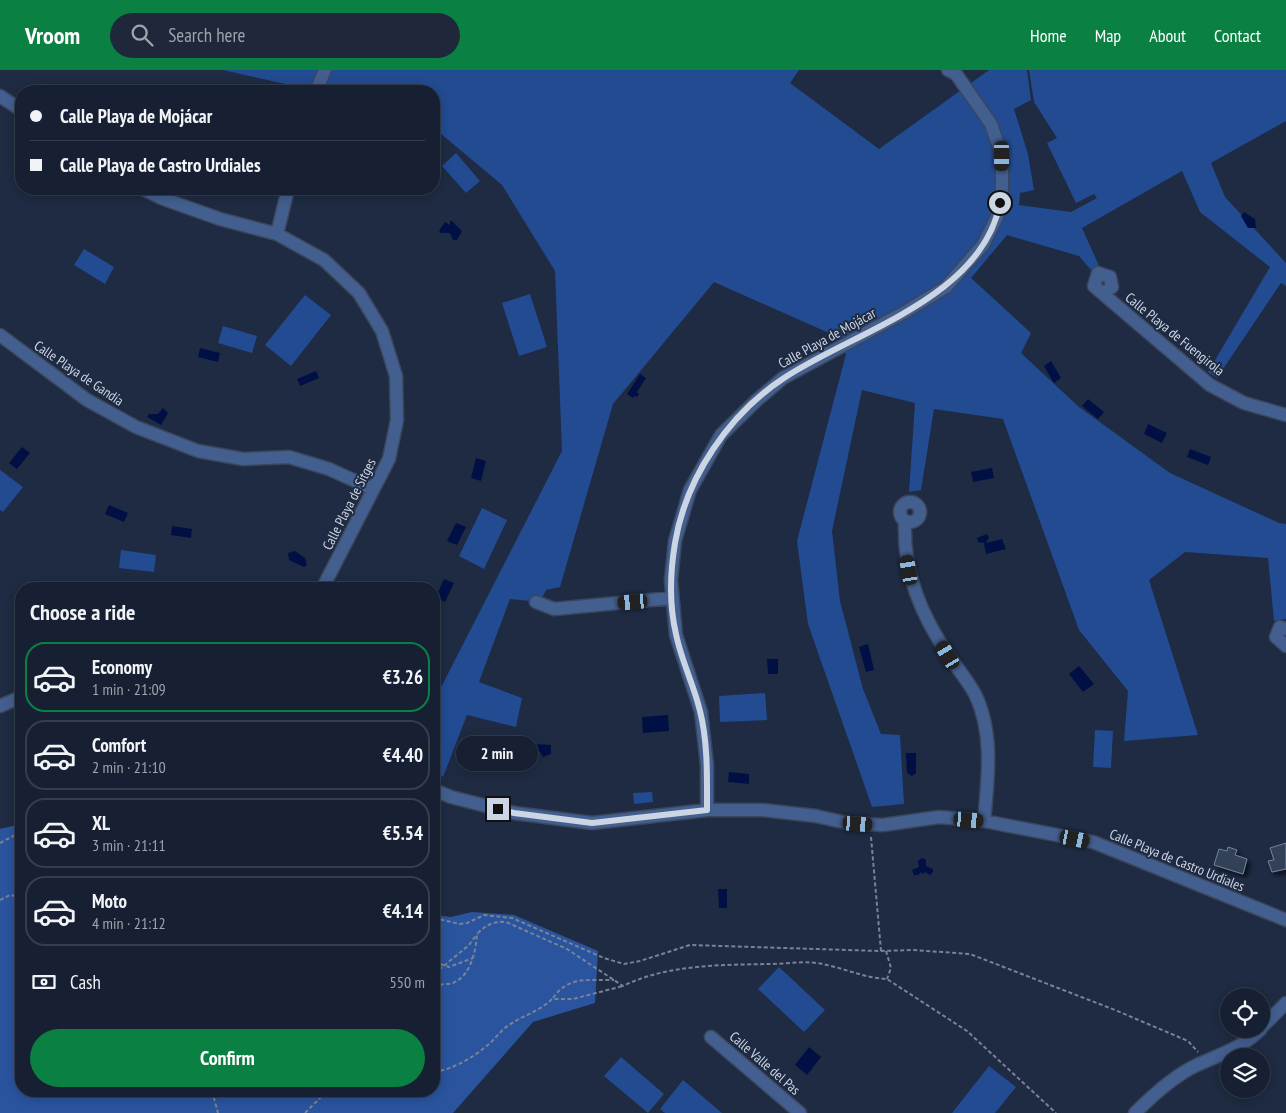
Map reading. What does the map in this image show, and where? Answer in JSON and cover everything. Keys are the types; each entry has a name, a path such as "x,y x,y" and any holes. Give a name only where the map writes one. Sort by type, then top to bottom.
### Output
{"street":[{"path":"319,85 325,70"},
{"name":"Calle Playa de Mojácar","path":"707,810 708,765 701,712 676,635 671,580 675,541 690,490 721,436 756,400 784,378 905,312 946,287 983,245 997,217 1002,189 1002,156 991,124 956,74 948,70"},
{"path":"0,96 15,106"},
{"name":"Calle Playa de Sitges","path":"155,195 220,219 277,234 324,260 359,293 382,331 396,376 397,420 389,460 326,582"},
{"path":"277,234 287,195"},
{"name":"Calle Playa de Fuengirola","path":"1102,294 1210,385 1244,403 1286,415"},
{"name":"Calle Playa de Gandía","path":"0,335 87,400 136,427 198,451 243,459 289,457 329,469 373,489"},
{"path":"905,522 904,540 912,586 925,618 975,694 985,726 989,763 984,821"},
{"path":"536,602 554,609 672,598"},
{"path":"1286,629 1280,627 1276,637 1286,646"},
{"path":"0,706 15,700"},
{"name":"Calle Playa de Castro Urdiales","path":"440,792 514,813 592,823 707,810 763,810 870,825 939,817 984,821 1093,842 1286,920"},
{"path":"1270,1020 1286,1003"},
{"name":"Calle Valle del Pas","path":"711,1037 800,1113"},
{"path":"1135,1113 1180,1076 1207,1061 1233,1050 1252,1038"}],"path":[{"path":"870,825 881,951"},
{"path":"0,843 15,835"},
{"path":"0,900 10,895 15,896"},
{"path":"440,919 460,924 467,923 479,915 496,915 512,918 604,958 624,964 640,961 690,944 881,951 913,950 970,954 1115,1010 1188,1041 1207,1061"},
{"path":"440,967 469,945 477,934 490,924 506,922 567,949 624,986"},
{"path":"440,984 454,982 463,975 476,953 477,934"},
{"path":"886,950 890,968 886,979"},
{"path":"442,965 458,965 473,958"},
{"path":"552,999 573,999 676,970 816,963 871,978 886,979 967,1031 1056,1113"},
{"path":"440,1071 447,1070 472,1056 488,1045 508,1025 539,1011 561,987 575,981 614,980"},
{"path":"214,1097 218,1113"},
{"path":"305,1113 321,1097"}],"shaded area":[{"path":"223,70 799,70 790,83 879,149 989,70 1027,70 1031,100 1014,109 1028,154 1034,190 1020,193 1019,205 1071,212 1097,198 1094,194 1076,203 1047,143 1057,138 1034,102 1029,70 1286,70 1286,121 1211,163 1225,197 1286,263 1286,286 1281,283 1217,378 1208,372 1270,267 1200,212 1182,171 1082,228 1100,268 1092,271 1079,256 1007,235 971,278 1031,333 1021,353 1079,407 1170,473 1279,523 1286,524 1286,619 1274,621 1268,558 1185,552 1149,580 1198,735 1124,741 1128,691 1079,630 1003,419 934,409 921,490 909,492 915,403 862,390 832,531 840,601 863,689 881,734 900,735 904,804 872,807 808,624 797,541 846,354 829,333 714,282 613,404 560,587 546,590 540,602 510,599 479,682 522,698 516,727 467,715 443,777 440,775 440,689 562,451 555,271 502,185 440,133 440,85 289,85"},
{"path":"456,153 480,181 466,193 442,166"},
{"path":"1244,212 1255,219 1256,228 1248,228 1241,216"},
{"path":"450,221 452,221 462,231 457,240 453,240 450,233 441,233 439,231 445,222 450,225"},
{"path":"84,249 114,267 105,284 74,265"},
{"path":"530,294 547,347 519,356 502,303"},
{"path":"305,295 331,315 291,366 265,345"},
{"path":"223,326 257,336 252,353 218,343"},
{"path":"200,348 220,353 218,362 198,357"},
{"path":"1051,361 1061,378 1054,383 1044,366"},
{"path":"316,371 319,378 300,386 297,379"},
{"path":"640,374 646,378 637,392 639,394 633,398 627,394"},
{"path":"1088,399 1104,412 1098,419 1082,406"},
{"path":"163,408 168,413 161,425 147,417 149,414 158,414"},
{"path":"1148,424 1167,433 1162,443 1144,434"},
{"path":"22,447 30,453 17,469 9,463"},
{"path":"1190,449 1211,457 1208,465 1187,457"},
{"path":"476,458 486,461 481,481 471,478"},
{"path":"992,468 994,478 973,482 971,472"},
{"path":"0,470 23,487 3,512 0,510"},
{"path":"109,505 128,513 124,522 105,514"},
{"path":"482,508 507,520 484,569 459,556"},
{"path":"456,523 466,527 457,545 447,541"},
{"path":"172,526 192,529 191,538 171,535"},
{"path":"987,534 989,537 986,543 1002,539 1006,549 986,554 984,543 978,542 977,538"},
{"path":"121,550 156,555 154,572 119,568"},
{"path":"295,551 305,558 307,565 304,567 289,560 288,553"},
{"path":"444,579 454,583 445,602 440,599 440,588"},
{"path":"868,644 874,670 866,672 859,647"},
{"path":"767,659 778,659 778,674 768,674"},
{"path":"1079,666 1094,684 1083,692 1069,674"},
{"path":"765,693 767,720 720,722 719,696"},
{"path":"668,715 669,731 643,733 642,717"},
{"path":"1095,730 1113,731 1111,768 1093,767"},
{"path":"533,744 551,745 551,754 543,757 540,752 532,752"},
{"path":"906,753 916,753 916,773 912,776 907,773"},
{"path":"729,772 749,774 749,784 728,782"},
{"path":"652,792 653,802 634,804 633,793"},
{"path":"15,825 15,1097 440,1097 440,916 451,917 472,912 514,915 598,951 595,1003 533,1022 453,1113 0,1113 0,829"},
{"path":"922,858 926,860 926,866 933,869 933,872 930,875 925,872 922,874 921,872 918,875 914,875 912,870 919,867 918,861"},
{"path":"718,889 727,889 727,908 719,908"},
{"path":"779,967 825,1010 804,1032 758,989"},
{"path":"809,1047 821,1057 807,1075 795,1065"},
{"path":"621,1057 664,1094 648,1113 604,1076"},
{"path":"989,1066 1016,1087 995,1113 952,1113"},
{"path":"683,1080 722,1113 665,1113 660,1109"}],"building":[{"path":"1286,843 1286,869 1272,872 1268,861 1274,860 1270,848"},
{"path":"1228,847 1237,850 1235,855 1247,859 1243,874 1214,865 1219,849 1227,851"}],"route":[{"path":"498,809 514,813 592,823 707,810 708,765 701,712 690,673 676,635 671,580 675,541 690,490 721,436 756,400 784,378 905,312 946,287 983,245 997,217 1000,203"}]}
